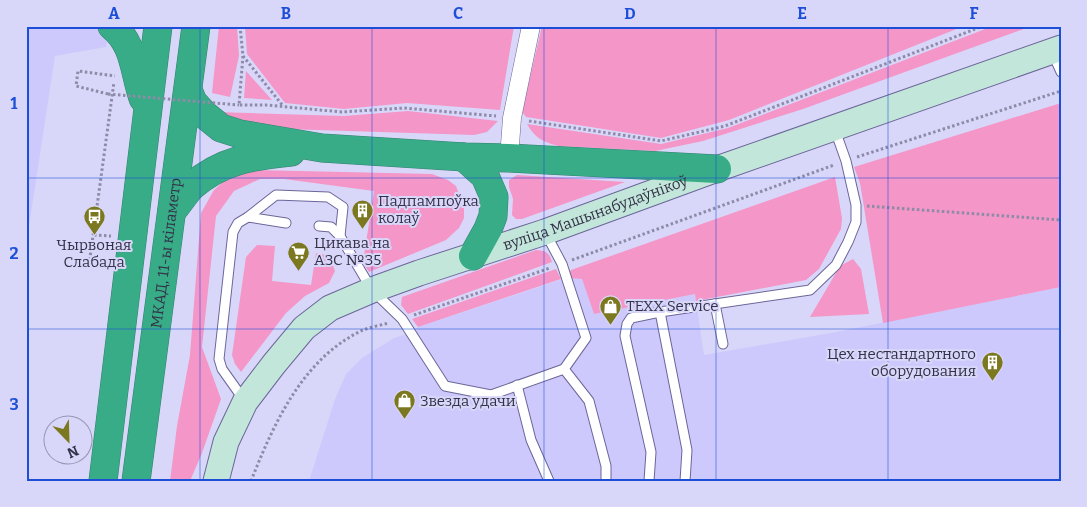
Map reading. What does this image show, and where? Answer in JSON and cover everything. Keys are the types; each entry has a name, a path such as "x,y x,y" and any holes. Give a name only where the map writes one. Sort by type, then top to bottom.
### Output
{"highway":[{"path":"112,26 127,43 133,58 147,112"},
{"path":"103,481 158,26"},
{"name":"МКАД, 11-ы кіламетр","path":"136,481 196,26"},
{"path":"188,90 192,102 221,128 240,134 322,148 717,169"},
{"path":"172,211 191,187 214,170 238,160 261,155 322,148"},
{"path":"464,157 485,176 494,197 493,216 473,256"}],"main road":[{"name":"вуліца Машынабудаўнікоў","path":"216,481 226,442 245,402 304,328 330,308 419,273 545,232 835,128 1058,57"}],"street":[{"path":"509,158 512,118 531,26"}],"lane":[{"path":"649,481 651,452 625,336 627,324 631,318 660,312 810,290 836,265 856,222 856,205 846,161 835,128"},
{"path":"245,402 222,370 219,359 233,232 238,223 276,195 328,197 344,207 340,236"},
{"path":"248,217 286,223"},
{"path":"319,226 331,227 340,236 372,290 402,319 445,386 491,395 564,369 586,338 562,264 545,232"},
{"path":"715,304 723,344"},
{"path":"660,312 687,450 685,481"},
{"path":"564,369 589,401 606,466 606,481"},
{"path":"517,386 532,440 549,481"}],"path":[{"path":"239,105 243,56 240,26"},
{"path":"89,265 115,76 78,71 76,86 108,94 239,105 266,105 342,112 404,108 512,118 661,141 725,126 983,26"},
{"path":"243,56 284,107"},
{"path":"251,481 263,450 285,406 299,385 333,348 364,330 402,319 562,264 846,161 1061,91"},
{"path":"856,205 1061,220"}],"shaded area":[{"path":"26,26 111,26 106,47 55,56 26,246"},
{"path":"219,26 237,26 239,56 230,97 212,93"},
{"path":"245,26 514,26 500,110 407,103 344,109 285,103 247,54"},
{"path":"542,26 964,26 729,120 661,138 526,117 523,113 523,108"},
{"path":"993,26 1032,26 803,109 703,141 655,151 558,146 540,139 527,124 661,144 728,128"},
{"path":"246,71 272,100 244,98"},
{"path":"1061,103 1061,287 883,323 860,183 854,167"},
{"path":"408,111 498,121 487,132 474,135 254,128 217,112 344,116"},
{"path":"251,170 432,174 448,180 456,186 464,208 464,218 459,228 446,240 369,272 363,262 374,191 284,179 260,179 234,191 216,216 202,347 221,399 190,481 170,481 177,426 190,355 201,213 214,190 232,174"},
{"path":"517,175 625,182 522,219 516,219 512,215 513,199 509,180"},
{"path":"835,177 842,218 841,229 819,269 806,280 696,301 695,294 594,314 582,279 566,278 571,270"},
{"path":"257,245 275,246 272,281 311,285 316,253 327,255 335,271 329,283 305,296 286,313 241,372 235,364 232,355 246,257"},
{"path":"536,250 547,253 552,262 408,314 401,305 402,297"},
{"path":"853,259 861,269 869,314 810,317 840,266"},
{"path":"556,269 561,279 418,327 412,319"},
{"path":"566,278 582,279 594,314 695,294 704,355 836,332 1061,287 1061,481 309,481 335,399 346,374 362,358 394,338 410,333 418,327"}],"place":[{"name":"Падпампоўка колаў","path":"362,229"},
{"name":"Чырвоная Слабада","path":"94,235"},
{"name":"Цикава на АЗС №35","path":"298,271"},
{"name":"TEXX Service","path":"610,325"},
{"name":"Цех нестандартного оборудования","path":"992,382"},
{"name":"Звезда удачи","path":"404,420"}]}
